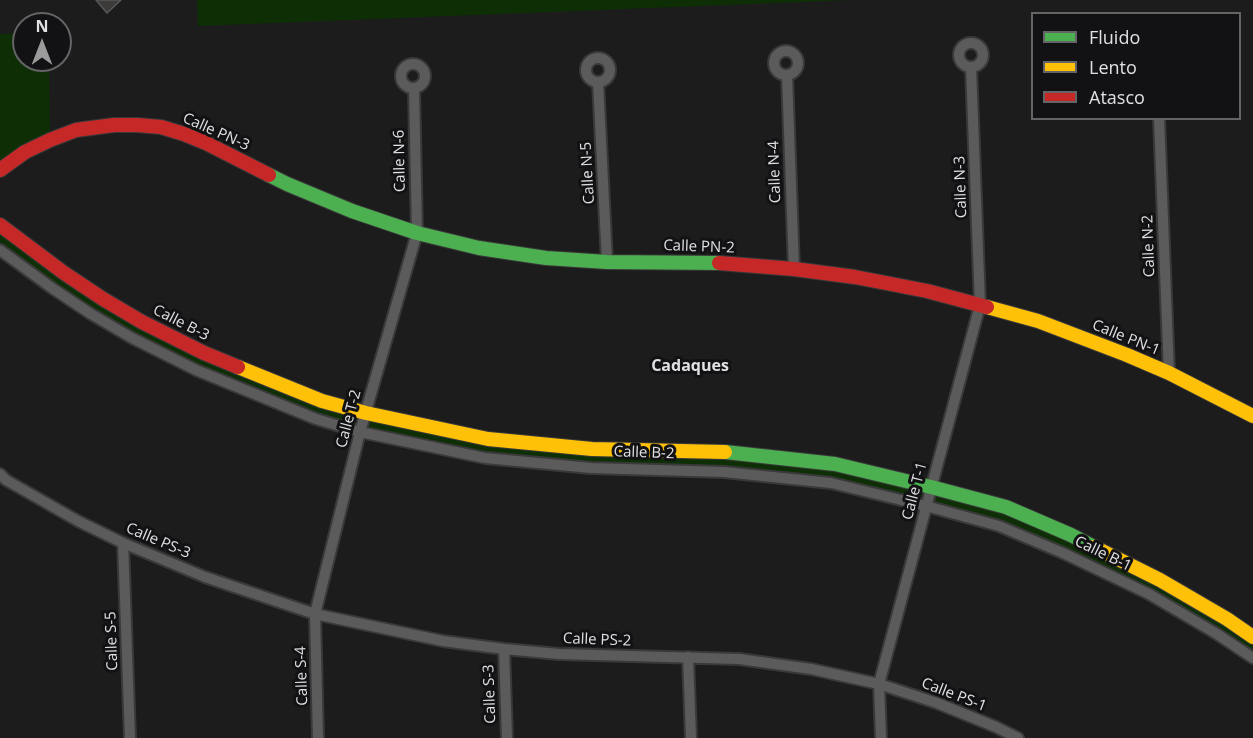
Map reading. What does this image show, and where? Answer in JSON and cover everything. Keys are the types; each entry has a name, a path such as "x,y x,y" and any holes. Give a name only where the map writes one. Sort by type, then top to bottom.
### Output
{"street":[{"name":"Calle N-3","path":"971,67 980,305"},
{"name":"Calle N-4","path":"787,75 794,269"},
{"name":"Calle N-5","path":"598,82 607,262"},
{"name":"Calle N-6","path":"414,88 417,233"},
{"name":"Calle N-2","path":"1159,120 1168,373"},
{"name":"Calle PN-3","path":"0,170 25,152 76,130 114,125 161,127 206,143 287,184 352,211 417,233"},
{"name":"Calle B-3","path":"0,225 103,299 204,353 322,401 366,413"},
{"name":"Calle PN-2","path":"417,233 479,248 546,258 607,262 709,262 794,269 855,277 927,291 980,305"},
{"name":"Calle T-2","path":"315,614 360,432 417,233"},
{"path":"0,250 52,288 132,338 196,370 258,396 316,419 360,432"},
{"name":"Calle PN-1","path":"980,305 1038,321 1127,355 1253,416"},
{"name":"Calle T-1","path":"881,738 879,684 980,305"},
{"path":"132,338 142,321"},
{"name":"Calle B-2","path":"366,413 488,439 592,449 726,452 835,464 932,487"},
{"name":"Calle B-2","path":"360,432 485,458 591,468 724,471 831,483 926,506"},
{"name":"Calle PS-3","path":"2,478 123,543 205,577 315,614"},
{"name":"Calle B-1","path":"932,487 1006,507 1071,535 1160,580 1253,637"},
{"name":"Calle B-1","path":"926,506 999,526 1063,553 1149,594 1253,658"},
{"name":"Calle S-5","path":"123,543 130,738"},
{"path":"1149,594 1160,580"},
{"name":"Calle PS-2","path":"315,614 443,641 504,649 559,654 739,659 801,668 879,684"},
{"name":"Calle S-4","path":"315,614 318,738"},
{"name":"Calle S-3","path":"504,649 507,738"},
{"path":"688,657 691,738"},
{"name":"Calle PS-1","path":"879,684 937,703 1018,738"}],"green space":[{"path":"197,0 851,0 198,26"},
{"path":"0,34 12,34 12,72 49,72 50,140 0,170"},
{"path":"0,225 64,273 266,379 488,439 835,464 1006,507 1253,637 1253,658 1149,594 999,526 831,483 485,458 316,419 132,338 0,250"}],"building":[{"path":"96,0 121,0 107,13"}],"traffic: fast":[{"path":"269,175 352,211 417,233 479,248 546,258 607,262 719,263"},
{"path":"725,452 835,464 931,487 1006,507 1094,547"}],"traffic: slow":[{"path":"987,307 1038,321 1127,355 1169,373 1253,416"},
{"path":"238,367 322,401 366,413 488,439 592,449 725,452"},
{"path":"1094,547 1160,580 1253,637"}],"traffic: jam":[{"path":"0,170 25,152 76,130 114,125 137,125 161,127 184,134 269,175"},
{"path":"0,225 103,299 142,322 238,367"},
{"path":"719,263 855,277 927,291 987,307"}],"district":[{"name":"Cadaques","path":"690,366"}]}
